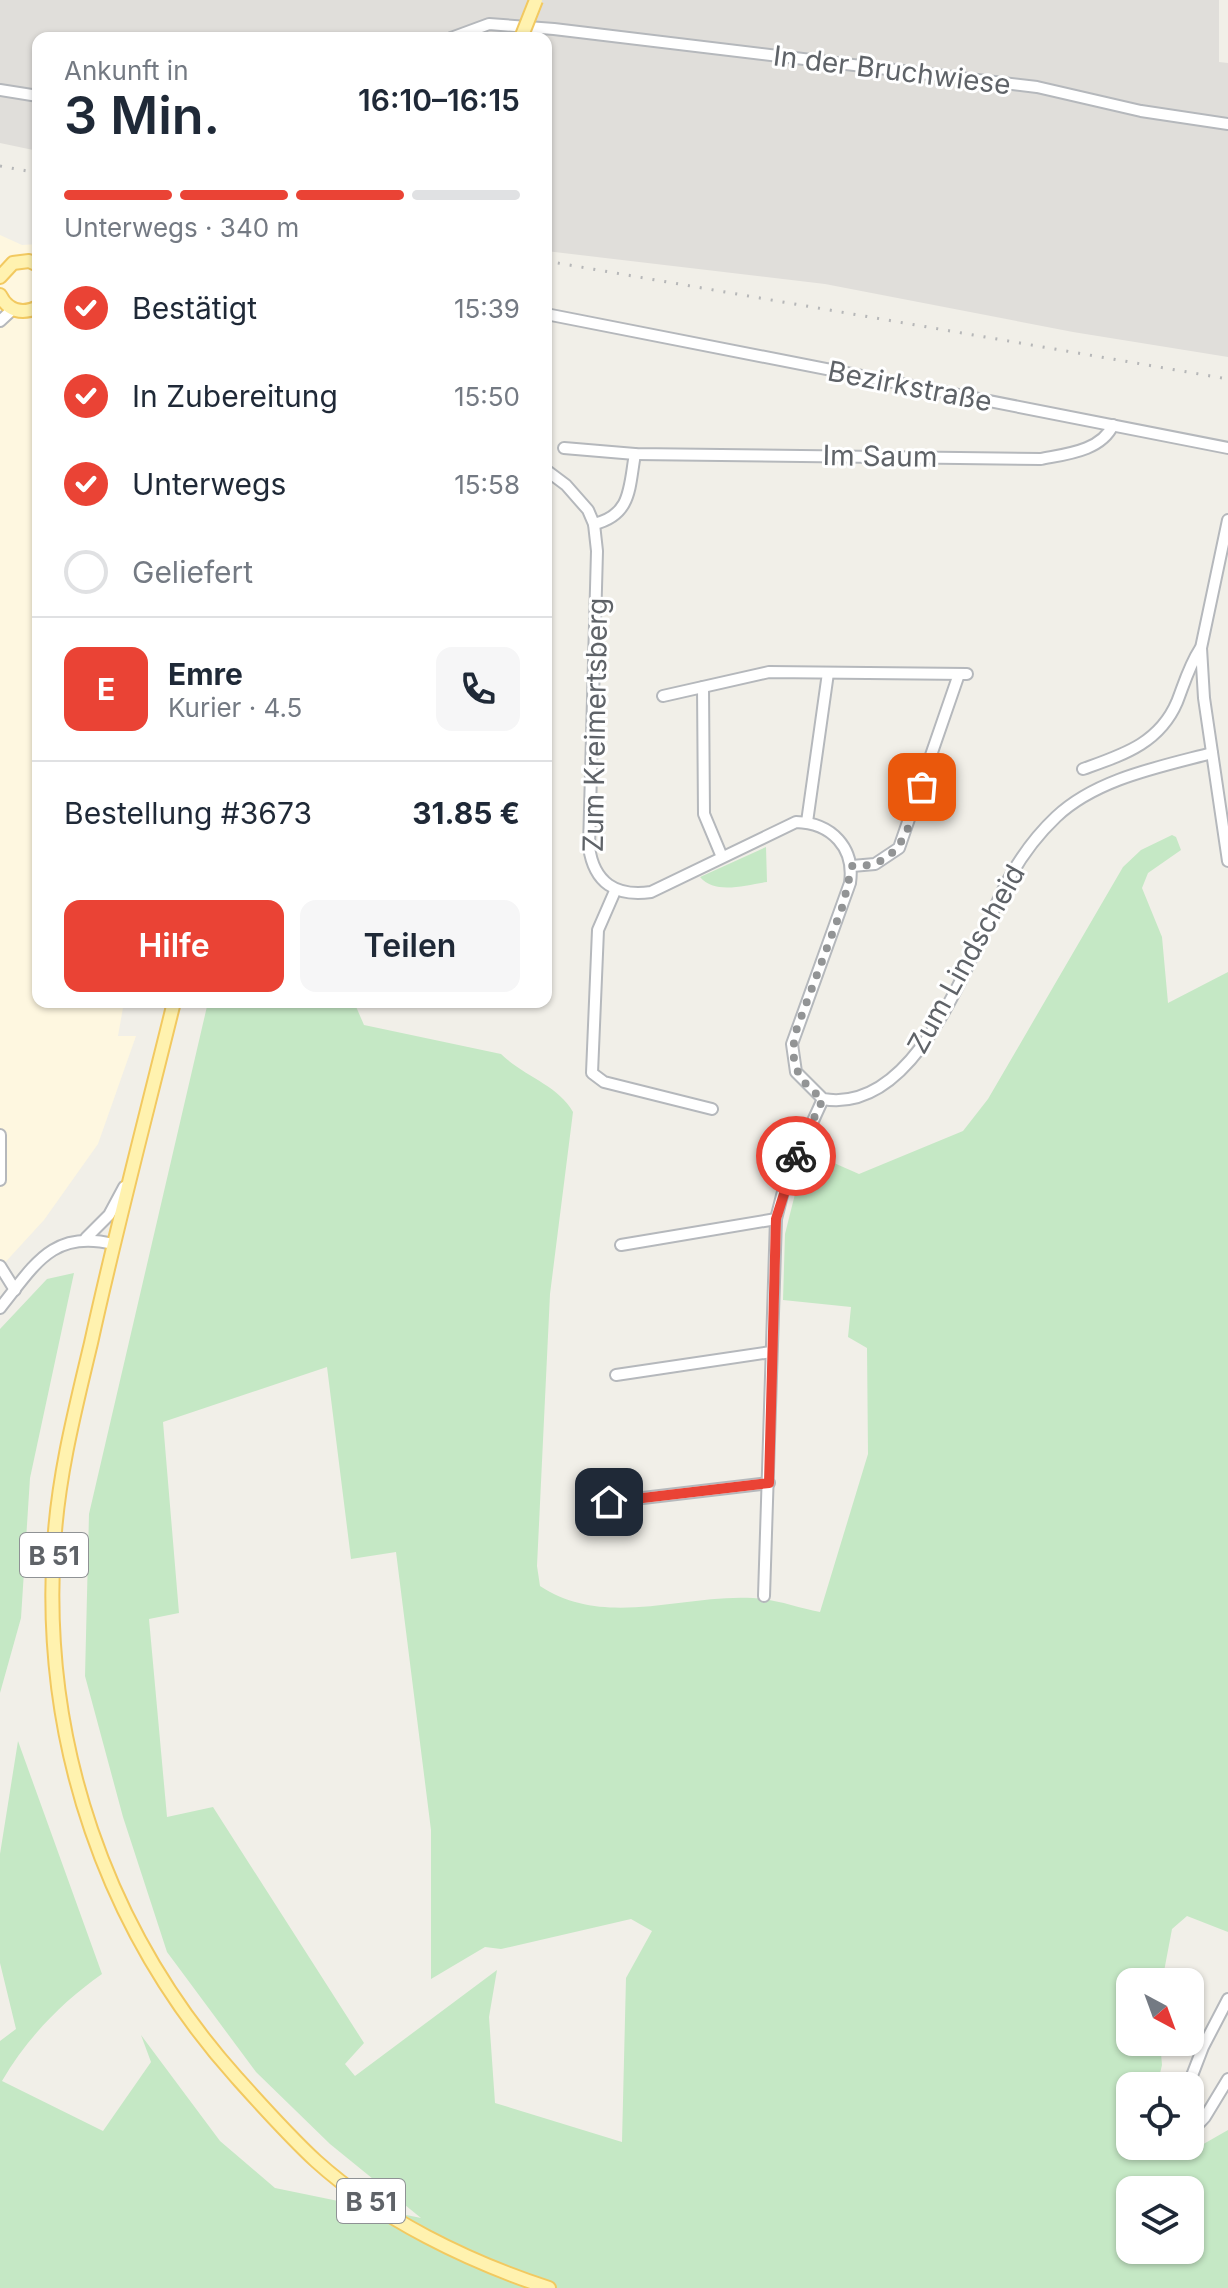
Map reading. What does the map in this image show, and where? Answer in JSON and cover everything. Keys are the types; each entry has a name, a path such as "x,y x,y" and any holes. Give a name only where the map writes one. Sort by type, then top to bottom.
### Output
{"main road":[{"path":"523,32 536,0"},
{"path":"0,256 13,263 32,264"},
{"path":"0,276 13,263"},
{"path":"0,296 6,307 32,310"},
{"name":"B 51","path":"172,1008 67,1438 54,1546 54,1669 72,1766 93,1843 117,1899 145,1952 193,2025 225,2065 319,2164 438,2243 500,2272 549,2288"}],"street":[{"name":"In der Bruchwiese","path":"467,32 489,24 554,29 1037,87 1141,111 1228,124"},
{"path":"0,90 32,95"},
{"path":"0,321 6,307"},
{"name":"Bezirkstraße","path":"552,315 1228,448"},
{"name":"Im Saum","path":"564,448 635,454 1041,459 1083,449 1101,441 1113,425"},
{"path":"552,475 580,499 594,524 608,520 621,510 635,454"},
{"path":"1228,520 1201,648 1228,861"},
{"name":"Zum Kreimertsberg","path":"594,524 597,573 589,847 594,869 615,891 635,894 651,892 782,826 807,822"},
{"path":"1083,769 1126,754 1159,731 1171,715 1191,663 1201,648"},
{"path":"663,696 769,672 963,674 899,848 875,864 852,866"},
{"path":"764,1596 776,1219 786,1180 823,1099 796,1072 792,1044 843,905 852,866 848,852 836,836 821,826 807,822 828,673"},
{"path":"703,687 704,814 722,857"},
{"name":"Zum Lindscheid","path":"823,1099 860,1098 884,1085 912,1060 946,1006 1011,875 1027,849 1058,815 1092,790 1212,753"},
{"path":"615,891 598,930 592,1073 604,1082 712,1109"},
{"path":"0,1135 0,1180"},
{"path":"0,1308 51,1251 86,1238 109,1215 132,1167"},
{"path":"621,1245 776,1219"},
{"path":"86,1238 113,1244"},
{"path":"0,1266 15,1290"},
{"path":"616,1375 771,1352"},
{"path":"609,1502 769,1483"},
{"path":"1193,2072 1228,1999"},
{"path":"1204,2118 1228,2079"}],"shaded area":[{"path":"0,0 1219,0 1219,62 1228,63 1228,357 1073,332 825,284 552,252 552,32 32,32 32,150 0,143"},
{"path":"0,235 22,245 32,244 32,1008 123,1008 118,1036 136,1036 98,1144 44,1220 0,1268"}],"green space":[{"path":"1172,835 1176,837 1181,850 1148,873 1142,888 1162,937 1168,1003 1228,972 1228,1932 1187,1916 1172,1929 1165,1968 1116,1968 1116,2056 1161,2056 1162,2065 1160,2072 1116,2072 1116,2160 1204,2160 1204,2144 1228,2130 1228,2288 0,2288 0,2041 16,2029 0,1963 0,1854 18,1741 102,1974 46,2022 2,2081 103,2131 151,2062 141,2035 220,2141 275,2188 421,2218 330,2144 256,2072 167,1952 123,1817 85,1676 89,1514 207,1008 357,1008 364,1025 501,1054 559,1095 573,1112 550,1294 537,1566 540,1586 565,1599 591,1605 644,1607 753,1598 820,1612 868,1454 867,1348 848,1337 851,1307 783,1300 785,1234 802,1166 818,1156 859,1174 963,1131 988,1099 1123,867 1141,850","holes":["327,1367 351,1559 396,1552 431,1830 431,1979 485,1947 501,1949 631,1919 652,1931 626,1978 622,2142 495,2103 489,2017 497,1970 355,2076 345,2064 364,2043 213,1807 167,1817 149,1619 179,1613 163,1422"]},
{"path":"766,847 767,882 722,887 706,883 700,877"},
{"path":"74,1273 30,1478 21,1618 0,1693 0,1329 47,1279"}],"railway":[{"path":"0,166 32,172"},
{"path":"552,262 1228,379"}],"way so far":[{"path":"796,1156 823,1099 796,1072 792,1044 843,905 852,866 875,864 889,858 899,848 922,787"}],"route":[{"path":"609,1502 769,1483 776,1219 796,1156"}]}
